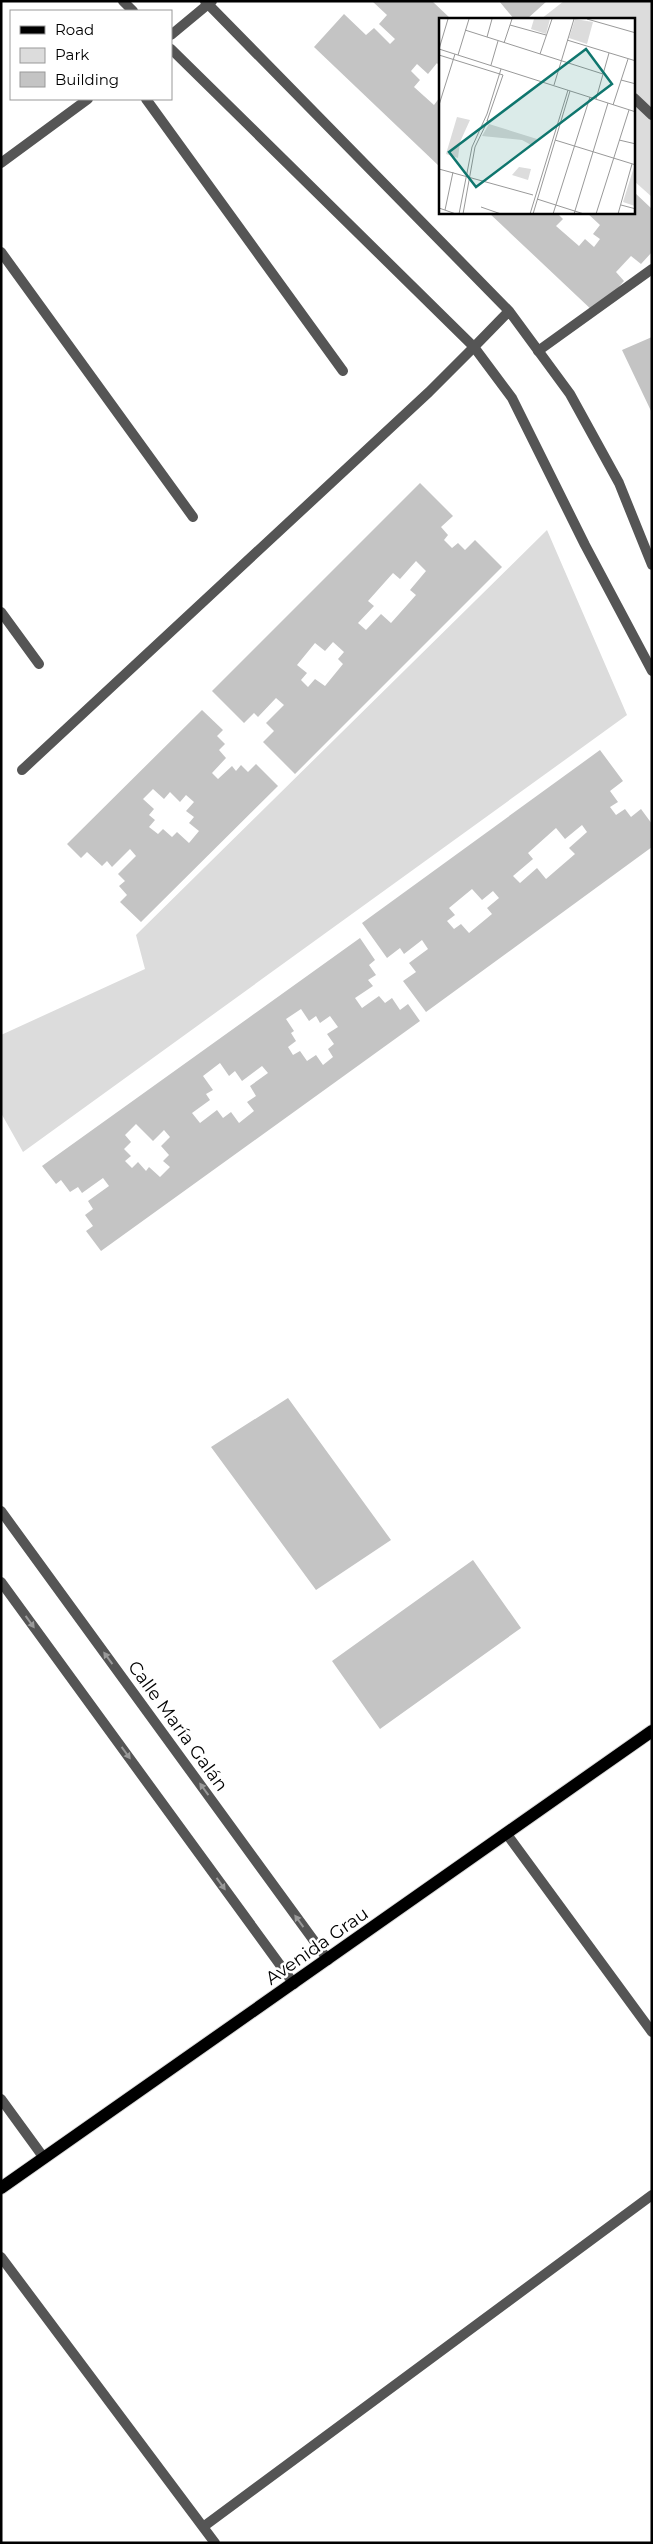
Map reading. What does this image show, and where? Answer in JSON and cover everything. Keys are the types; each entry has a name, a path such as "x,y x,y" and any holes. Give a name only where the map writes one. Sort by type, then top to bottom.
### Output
{"main road":[{"name":"Avenida Grau","path":"1,2188 652,1731"}],"street":[{"path":"123,1 132,10"},
{"path":"172,34 209,2 509,311 570,394 619,484 652,565"},
{"path":"172,51 474,347 512,398 568,512 652,671"},
{"path":"1,163 87,100"},
{"path":"147,100 343,371"},
{"path":"636,100 652,115"},
{"path":"1,252 193,517"},
{"path":"538,351 652,269"},
{"path":"22,770 422,398 509,311"},
{"path":"1,612 39,664"},
{"name":"Calle María Galán","path":"1,1511 328,1960"},
{"path":"1,1582 294,1984"},
{"path":"506,1833 652,2032"},
{"path":"1,2098 44,2158"},
{"path":"203,2528 652,2195"},
{"path":"1,2257 215,2543"}],"green space":[{"path":"564,1 652,1 652,197 636,183 636,18 542,18"},
{"path":"547,530 627,715 23,1152 1,1113 1,1035 145,969 136,935"}],"building":[{"path":"372,1 432,1 450,18 439,18 439,66 437,63 428,74 417,64 411,71 420,80 414,87 434,105 439,98 439,166 314,47 344,14 366,35 374,28 390,44 395,39 379,24 387,15"},
{"path":"499,1 547,1 528,18 513,18"},
{"path":"636,194 652,209 652,252 641,264 631,256 616,272 624,281 595,313 490,214 558,214 563,219 556,226 579,246 585,239 594,247 600,239 593,234 600,225 588,214 636,214"},
{"path":"652,337 652,413 622,350"},
{"path":"420,483 453,516 441,527 448,535 444,540 452,548 458,543 465,550 475,540 502,567 295,774 263,742 274,731 266,723 284,705 276,698 258,717 254,713 244,723 212,691","holes":["416,561 426,571 410,590 416,595 391,623 381,614 366,630 358,623 374,606 368,601 393,573 400,579","333,642 344,652 338,659 343,664 325,686 315,679 308,687 301,680 307,673 297,665 315,643 325,651"]},
{"path":"202,710 223,730 217,736 225,744 219,750 226,758 212,773 218,779 232,766 236,771 241,765 248,772 256,764 278,786 141,922 120,902 127,895 119,886 125,881 118,874 136,856 130,849 112,867 107,861 102,866 87,852 81,858 67,844","holes":["153,789 164,799 170,792 180,802 186,795 194,802 186,811 194,817 189,823 199,831 189,843 177,832 172,837 163,829 158,834 149,827 155,820 149,815 154,809 143,799"]},
{"path":"600,750 623,781 610,791 618,802 610,807 616,815 625,809 631,817 641,809 652,824 652,847 426,1012 403,981 416,972 409,963 428,949 422,940 404,954 400,948 387,958 362,923","holes":["582,825 587,832 569,848 575,854 546,879 537,868 520,883 513,876 533,859 528,853 556,828 565,839","472,889 482,900 493,891 499,898 487,908 492,914 469,933 461,924 454,929 447,921 455,915 449,908"]},
{"path":"360,938 375,960 369,965 376,975 368,980 373,986 355,998 362,1008 379,996 385,1003 392,998 400,1010 408,1004 420,1021 101,1251 86,1231 93,1226 85,1215 93,1209 88,1201 109,1186 103,1178 82,1193 78,1187 70,1192 61,1180 56,1184 42,1166","holes":["301,1009 309,1021 316,1016 320,1023 330,1016 338,1027 327,1034 334,1044 328,1049 333,1057 323,1065 316,1055 307,1061 300,1051 293,1055 288,1047 296,1041 291,1033 294,1031 286,1019","220,1063 229,1076 235,1071 242,1081 262,1066 268,1073 250,1086 256,1096 247,1102 254,1111 239,1123 231,1112 223,1118 217,1110 200,1123 192,1113 210,1100 206,1094 213,1090 203,1076","136,1124 153,1141 164,1130 170,1137 161,1146 169,1155 163,1161 170,1167 160,1177 149,1167 146,1171 138,1162 132,1168 125,1161 131,1156 124,1149 131,1142 125,1135"]},
{"path":"288,1398 391,1540 316,1590 211,1447"},
{"path":"473,1560 521,1628 380,1729 332,1661"}]}
